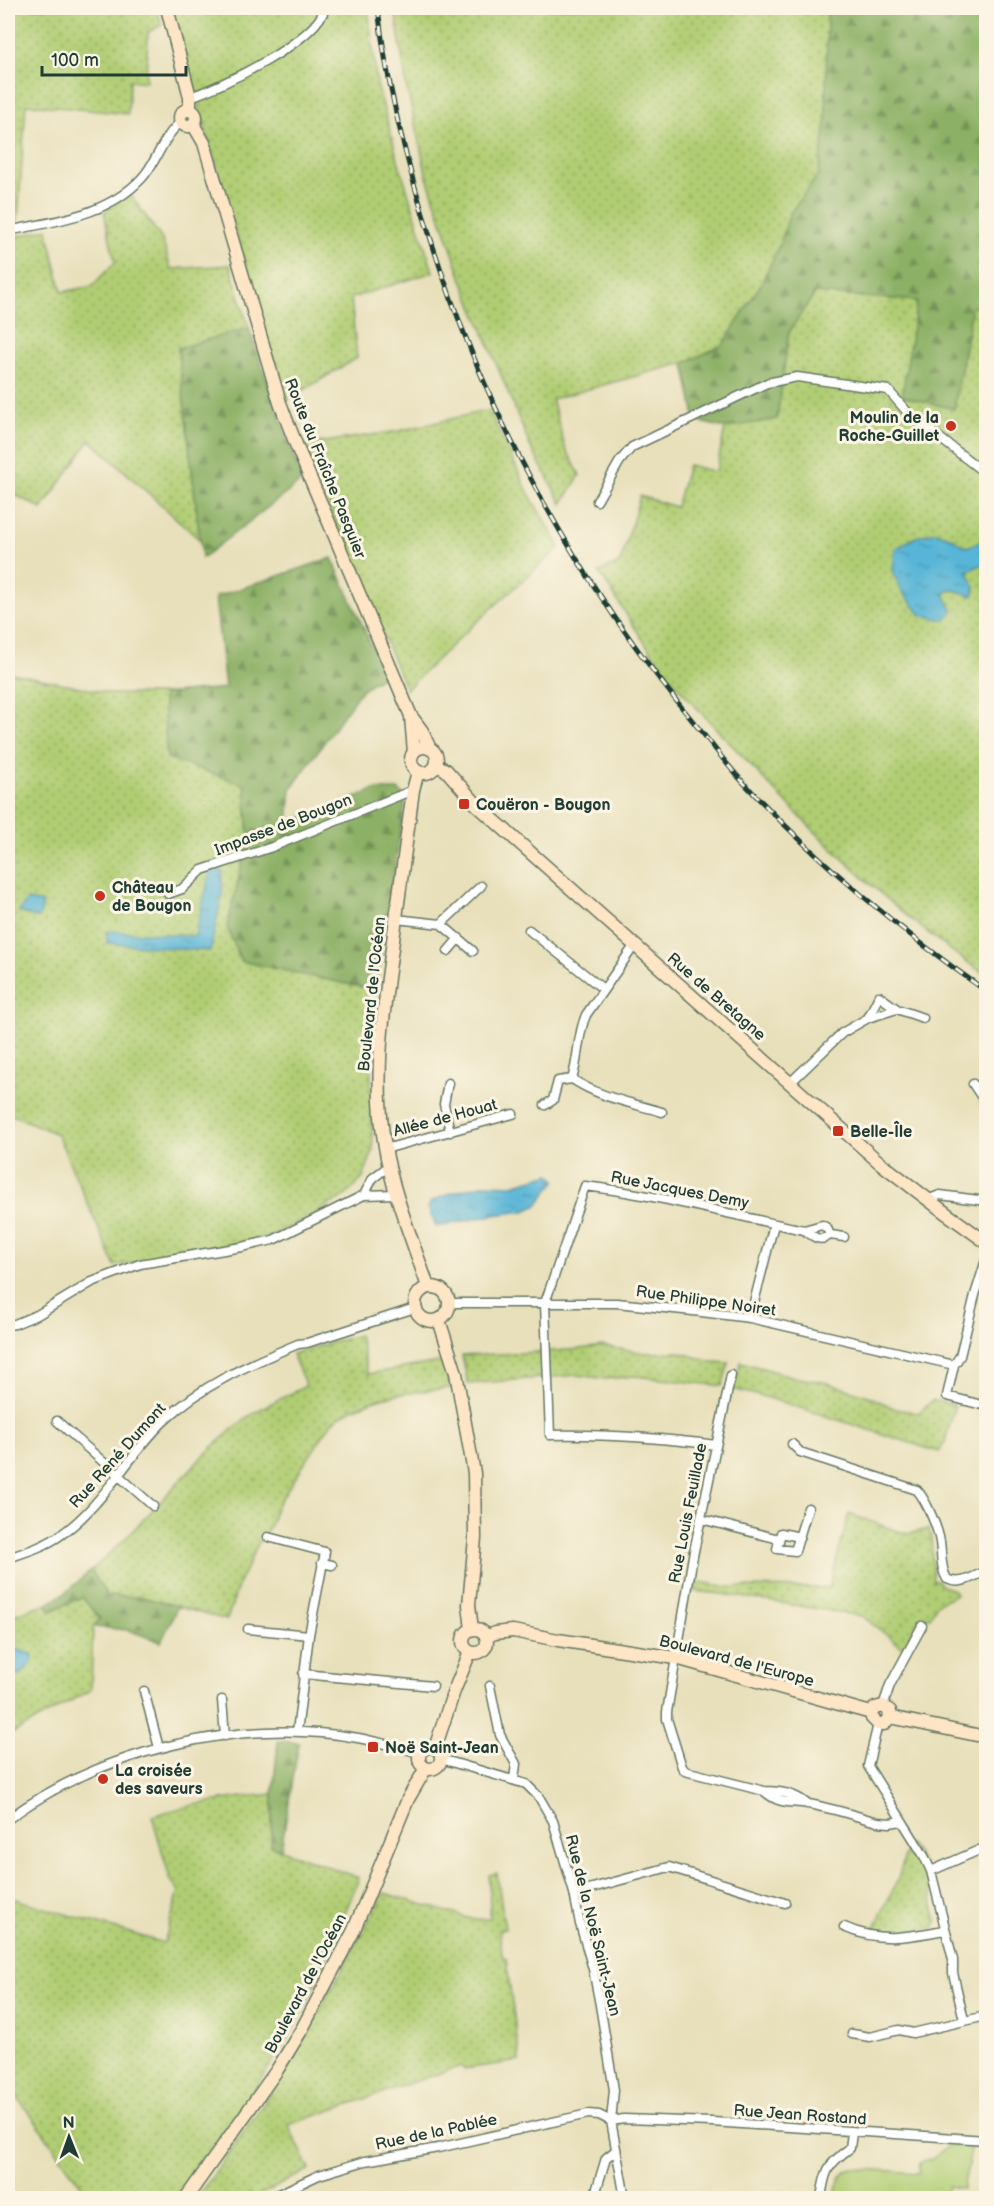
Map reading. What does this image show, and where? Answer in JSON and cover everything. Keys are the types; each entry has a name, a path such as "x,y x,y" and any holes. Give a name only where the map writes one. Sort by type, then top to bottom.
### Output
{"main road":[{"path":"167,8 190,97"},
{"name":"Route du Fraîche Pasquier","path":"190,97 190,110 195,114 195,121 187,123 204,143 288,424 411,716 422,731 430,749"},
{"name":"Route du Fraîche Pasquier","path":"411,716 414,752"},
{"path":"421,747 430,749 436,755 436,765 430,771 418,772 411,761 414,752 421,747"},
{"name":"Rue de Bretagne","path":"436,765 446,770 478,806 879,1162 927,1200 987,1242"},
{"name":"Boulevard de l'Océan","path":"418,772 413,790 380,1042 380,1108 389,1166 428,1287"},
{"path":"428,1287 442,1289 450,1303 447,1313 439,1320 424,1319 415,1308 419,1292 428,1287"},
{"path":"439,1320 456,1373 474,1473 475,1538 469,1605 472,1629"},
{"path":"472,1629 479,1629 486,1637 486,1645 482,1651 470,1652 464,1647 463,1639 466,1632 472,1629"},
{"name":"Boulevard de l'Europe","path":"486,1637 495,1633 513,1631 676,1658 875,1718"},
{"path":"438,1753 427,1747 420,1753 420,1762 426,1768 434,1768 438,1753 454,1691 470,1652"},
{"path":"883,1706 890,1711 890,1717 884,1724 875,1718 874,1708 883,1706"},
{"path":"890,1717 987,1737"},
{"name":"Boulevard de l'Océan","path":"186,2199 277,2070 302,2029 353,1932 408,1799 426,1768"}],"street":[{"path":"190,97 215,88 290,46 309,31 324,14 325,8"},
{"path":"8,231 77,216 109,205 143,177 168,137 187,123"},
{"path":"597,501 620,461 633,447 767,383 797,377 888,390 909,414 987,474"},
{"name":"Impasse de Bougon","path":"168,894 182,889 202,870 272,847 413,790"},
{"path":"441,924 481,886"},
{"path":"396,919 441,924 473,951"},
{"path":"529,930 603,989"},
{"path":"448,951 459,938"},
{"path":"572,1078 578,1062 582,1024 603,989 634,946"},
{"path":"868,1018 879,996 897,1009 923,1018"},
{"path":"790,1083 842,1033 868,1018 897,1009"},
{"path":"545,1105 554,1100 558,1081 572,1078 590,1091 662,1112"},
{"path":"448,1083 444,1104 450,1132"},
{"path":"973,1084 983,1099 987,1100"},
{"name":"Allée de Houat","path":"385,1149 513,1114"},
{"path":"364,1195 373,1178 389,1166"},
{"name":"Rue Jacques Demy","path":"716,1445 650,1436 550,1435 545,1303 585,1186 691,1204 804,1230 820,1240 830,1235 844,1237"},
{"path":"8,1325 39,1314 92,1282 140,1264 273,1240 364,1195 397,1194"},
{"path":"927,1200 940,1195 987,1201"},
{"path":"750,1318 774,1224"},
{"name":"Rue Jacques Demy","path":"804,1230 822,1224 830,1235"},
{"path":"987,1260 975,1295 960,1356 954,1365 947,1396 987,1406"},
{"name":"Rue Philippe Noiret","path":"450,1303 617,1304 750,1318 954,1365"},
{"name":"Rue René Dumont","path":"8,1558 39,1547 62,1534 80,1519 164,1421 200,1393 248,1365 298,1344 415,1308"},
{"name":"Rue Louis Feuillade","path":"731,1375 701,1519 667,1712 682,1767 685,1771 764,1791 774,1800 807,1804 878,1822 901,1821"},
{"path":"57,1421 153,1506"},
{"path":"792,1444 800,1452 917,1490 922,1496 938,1536 947,1579 961,1582 987,1571"},
{"path":"800,1538 781,1533 777,1549 795,1551 800,1538 808,1508"},
{"path":"701,1519 779,1539"},
{"path":"268,1537 325,1552 327,1564 309,1635 297,1732"},
{"path":"883,1706 890,1685 922,1626"},
{"path":"248,1629 309,1635"},
{"path":"303,1674 433,1686"},
{"path":"490,1686 500,1735 516,1764 513,1779"},
{"path":"144,1691 159,1748"},
{"path":"222,1700 225,1736"},
{"path":"875,1718 868,1766 931,1871 953,1960 953,1973 964,2020"},
{"path":"8,1819 74,1779 112,1764 159,1748 225,1736 297,1732 358,1738 420,1753"},
{"name":"Rue de la Noë Saint-Jean","path":"438,1753 513,1779 531,1788 545,1807 558,1835 593,1969 607,2043 614,2090 611,2121 625,2199"},
{"path":"931,1871 987,1847"},
{"path":"574,1893 669,1867 785,1903"},
{"path":"844,1927 866,1936 899,1937 910,1937 944,1929"},
{"path":"852,2034 870,2037 899,2030 913,2033 987,2016"},
{"name":"Rue de la Pablée","path":"270,2199 287,2195 319,2175 365,2162 588,2114 599,2115 611,2121"},
{"name":"Rue Jean Rostand","path":"611,2121 624,2119 712,2122 852,2133 987,2140"},
{"path":"821,2199 827,2171 833,2160 850,2148 852,2133"},
{"path":"594,2199 606,2158 616,2150"}],"green space":[{"path":"8,8 157,8 162,25 148,32 146,82 130,80 128,114 26,104 18,220 8,222"},
{"path":"170,8 368,8 377,84 433,272 351,298 357,358 285,401"},
{"path":"395,8 986,8 986,975 920,927 858,874 771,787 663,669 599,572 620,563 640,496 676,507 688,465 716,472 725,428 696,421 684,363 552,399 565,447 580,475 562,504 530,446 461,277 427,177 406,84"},
{"path":"827,8 986,8 986,306 972,307 954,409 902,396 917,301 815,293 789,332 777,419 725,428 696,421 684,363 723,345 761,284 780,244 790,213 818,175 826,123"},
{"path":"130,194 162,239 171,269 230,265 249,328 178,349 200,540 90,440 42,509 8,491 8,238 47,229 62,292 92,286 115,262 104,212"},
{"path":"249,328 302,481 202,558 178,348"},
{"path":"489,410 529,494 560,547 406,690 303,445 399,431"},
{"path":"332,558 385,675 362,689 291,789 288,824 374,790 398,790 406,797 375,990 241,961 227,927 249,836 245,785 167,758 163,694 225,688 215,597"},
{"path":"8,672 113,694 163,694 167,758 245,784 249,836 227,927 241,961 375,990 370,1045 373,1151 363,1178 345,1196 266,1238 115,1266 57,1134 8,1113"},
{"path":"359,1335 368,1374 444,1361 451,1388 374,1400 332,1422 277,1505 269,1528 259,1542 239,1583 227,1620 142,1597 107,1596 91,1570 111,1553 221,1439 264,1407 306,1386 292,1354"},
{"path":"603,1346 645,1353 679,1352 712,1362 729,1363 722,1386 635,1376 606,1379 577,1375 468,1384 462,1356 550,1351"},
{"path":"741,1362 798,1378 824,1382 866,1395 896,1409 918,1413 933,1400 955,1405 945,1442 939,1452 772,1399 732,1389"},
{"path":"849,1514 907,1534 929,1529 933,1580 938,1580 942,1586 954,1590 956,1594 937,1604 930,1617 921,1617 903,1648 862,1616 693,1591 696,1581 728,1587 829,1588"},
{"path":"91,1570 107,1596 142,1597 178,1606 161,1642 128,1630 93,1627 100,1619 82,1597 50,1611 47,1603 67,1592"},
{"path":"82,1597 100,1619 93,1627 91,1690 8,1736 8,1617 47,1603 51,1611"},
{"path":"278,1741 299,1743 281,1849 271,1846"},
{"path":"273,1794 271,1846 359,1878 316,1983 286,2041 271,2064 173,2198 90,2198 8,2086 8,1897 164,1943 179,1891 170,1879 152,1816 212,1802"},
{"path":"910,1844 926,1869 937,1923 935,1927 907,1932 885,1934 867,1931 860,1927 875,1927 898,1879"},
{"path":"497,1873 505,1929 499,1930 503,1958 506,1958 520,2061 464,2069 461,2066 288,2125 310,2169 255,2198 197,2198 264,2103 306,2035 384,1893 475,1920 490,1918 489,1875"},
{"path":"948,2146 972,2146 963,2189 948,2186 946,2198 834,2198 839,2180 847,2170 852,2168 919,2173 920,2163 932,2159"}],"water":[{"path":"935,532 950,537 966,547 986,540 986,563 967,571 975,587 973,596 950,589 944,595 953,611 945,620 921,615 902,591 893,572 895,549 916,537"},
{"path":"211,869 222,871 222,896 210,951 107,943 107,931 195,936"},
{"path":"27,900 43,903 39,918 19,912"},
{"path":"550,1174 556,1180 536,1206 525,1211 436,1227 428,1207 432,1201 451,1193 485,1184 512,1185"},
{"path":"18,1650 32,1654 33,1659 23,1673 8,1677 8,1652"}],"railway":[{"path":"378,8 387,69 407,158 456,313 511,440 578,560 615,618 656,675 742,781 828,866 858,892 986,991"}],"place":[{"name":"Moulin de la Roche-Guillet","path":"951,426"},
{"name":"Couëron - Bougon","path":"464,804"},
{"name":"Château de Bougon","path":"100,896"},
{"name":"Belle-Île","path":"838,1131"},
{"name":"Noë Saint-Jean","path":"373,1747"},
{"name":"La croisée des saveurs","path":"103,1779"}]}
